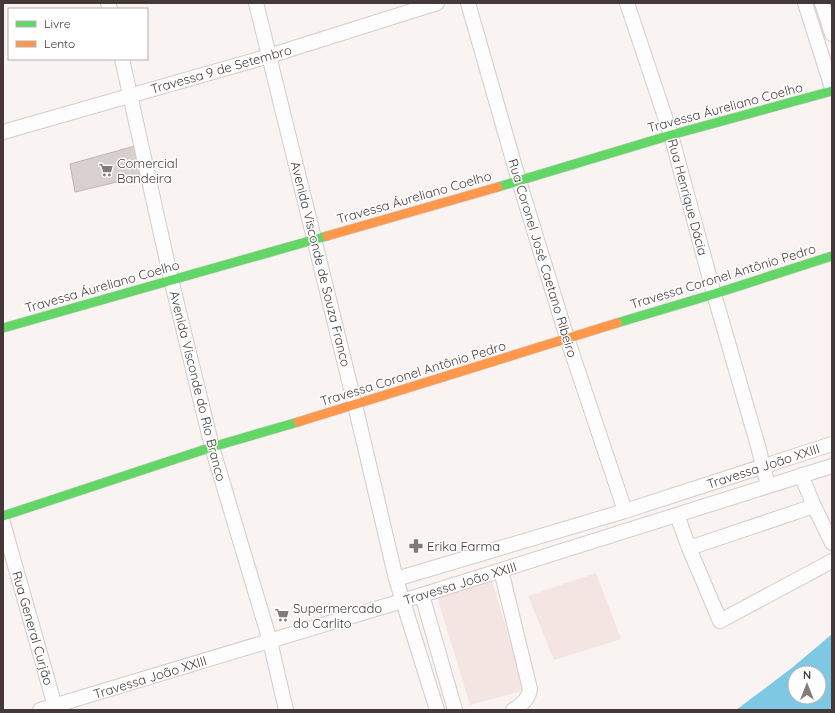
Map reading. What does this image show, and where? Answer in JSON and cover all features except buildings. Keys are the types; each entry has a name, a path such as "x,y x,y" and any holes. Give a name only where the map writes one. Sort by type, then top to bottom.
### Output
{"street":[{"name":"Avenida Visconde de Souza Franco","path":"256,3 315,239 396,578 437,710"},
{"name":"Travessa 9 de Setembro","path":"3,132 270,56 437,3"},
{"name":"Rua Coronel José Caetano Ribeiro","path":"468,3 566,338 625,511"},
{"name":"Rua Henrique Dácia","path":"627,3 671,134 768,486"},
{"path":"805,3 832,90"},
{"path":"822,3 832,34"},
{"name":"Avenida Visconde do Rio Branco","path":"122,60 212,447 270,641 286,710"},
{"name":"Travessa Áureliano Coelho","path":"3,328 519,181 671,134 832,90"},
{"name":"Travessa Coronel Antônio Pedro","path":"3,516 212,447 355,405 832,256"},
{"name":"Travessa João XXIII","path":"396,578 625,511 832,444"},
{"name":"Travessa João XXIII","path":"40,710 55,708 403,601 832,466"},
{"path":"801,476 814,506 827,521 832,543"},
{"path":"690,548 814,506"},
{"path":"677,515 720,621 832,561"},
{"name":"Rua General Curjão","path":"3,523 55,708"},
{"path":"501,570 530,689 529,696 526,700 520,707 513,710"},
{"path":"422,595 455,710"}],"shaded area":[{"path":"596,573 621,639 554,660 528,596"},
{"path":"492,581 525,690 470,705 437,597"}],"water":[{"path":"832,634 832,710 736,710 787,672 787,705 827,705 827,665 795,665"}],"traffic: fast":[{"path":"498,187 671,135 832,91"},
{"path":"3,328 327,236"},
{"path":"617,323 832,256"},
{"path":"3,516 212,447 298,422"}],"traffic: slow":[{"path":"327,236 498,187"},
{"path":"298,422 617,323"}],"place":[{"name":"Comercial Bandeira","path":"106,170"},
{"name":"Erika Farma","path":"416,546"},
{"name":"Supermercado do Carlito","path":"282,615"}]}
